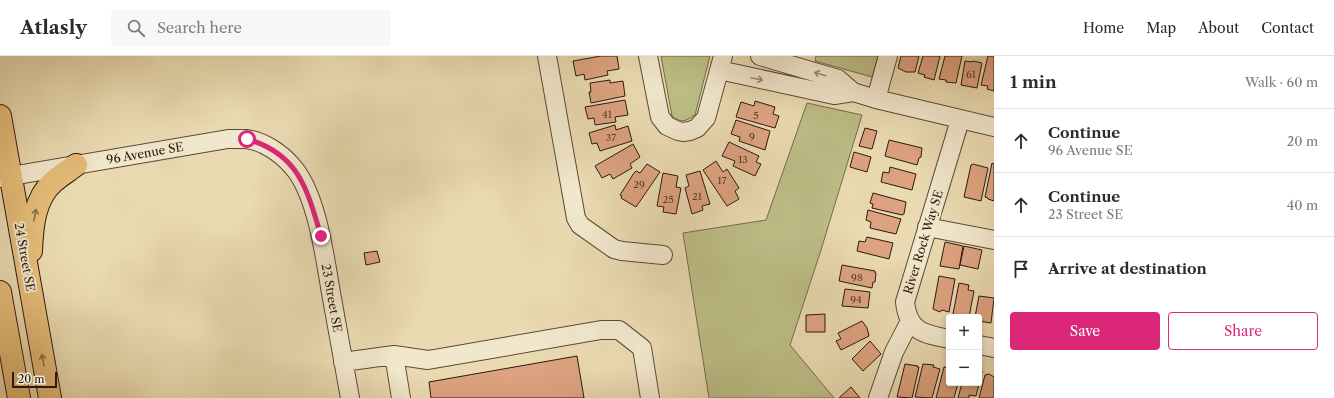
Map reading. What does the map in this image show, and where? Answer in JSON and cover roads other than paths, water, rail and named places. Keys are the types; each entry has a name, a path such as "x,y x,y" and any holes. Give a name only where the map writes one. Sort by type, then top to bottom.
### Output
{"main road":[{"name":"24 Street SE","path":"0,116 5,178 30,282 50,398"},
{"path":"30,282 35,213 41,198 52,183 76,165"},
{"path":"0,292 19,398"}],"street":[{"path":"547,56 576,218 580,225 614,249 663,255"},
{"path":"648,56 660,117 667,126 678,131 690,131 697,128 706,118 721,63 834,95 853,92"},
{"path":"760,56 838,79 853,92 876,99 994,127"},
{"path":"876,99 888,56"},
{"name":"River Rock Way SE","path":"910,322 906,312 905,302 960,120"},
{"name":"96 Avenue SE","path":"5,178 228,139 247,139 260,143 272,149 285,159"},
{"name":"23 Street SE","path":"285,159 294,167 302,180 314,211 321,236 350,398"},
{"path":"927,227 994,240"},
{"path":"878,398 894,352 910,322 920,331 929,336 946,339"},
{"path":"344,362 394,355 428,360 601,330 619,330 642,348 650,398"},
{"path":"982,346 994,348"},
{"path":"394,355 401,398"}]}
